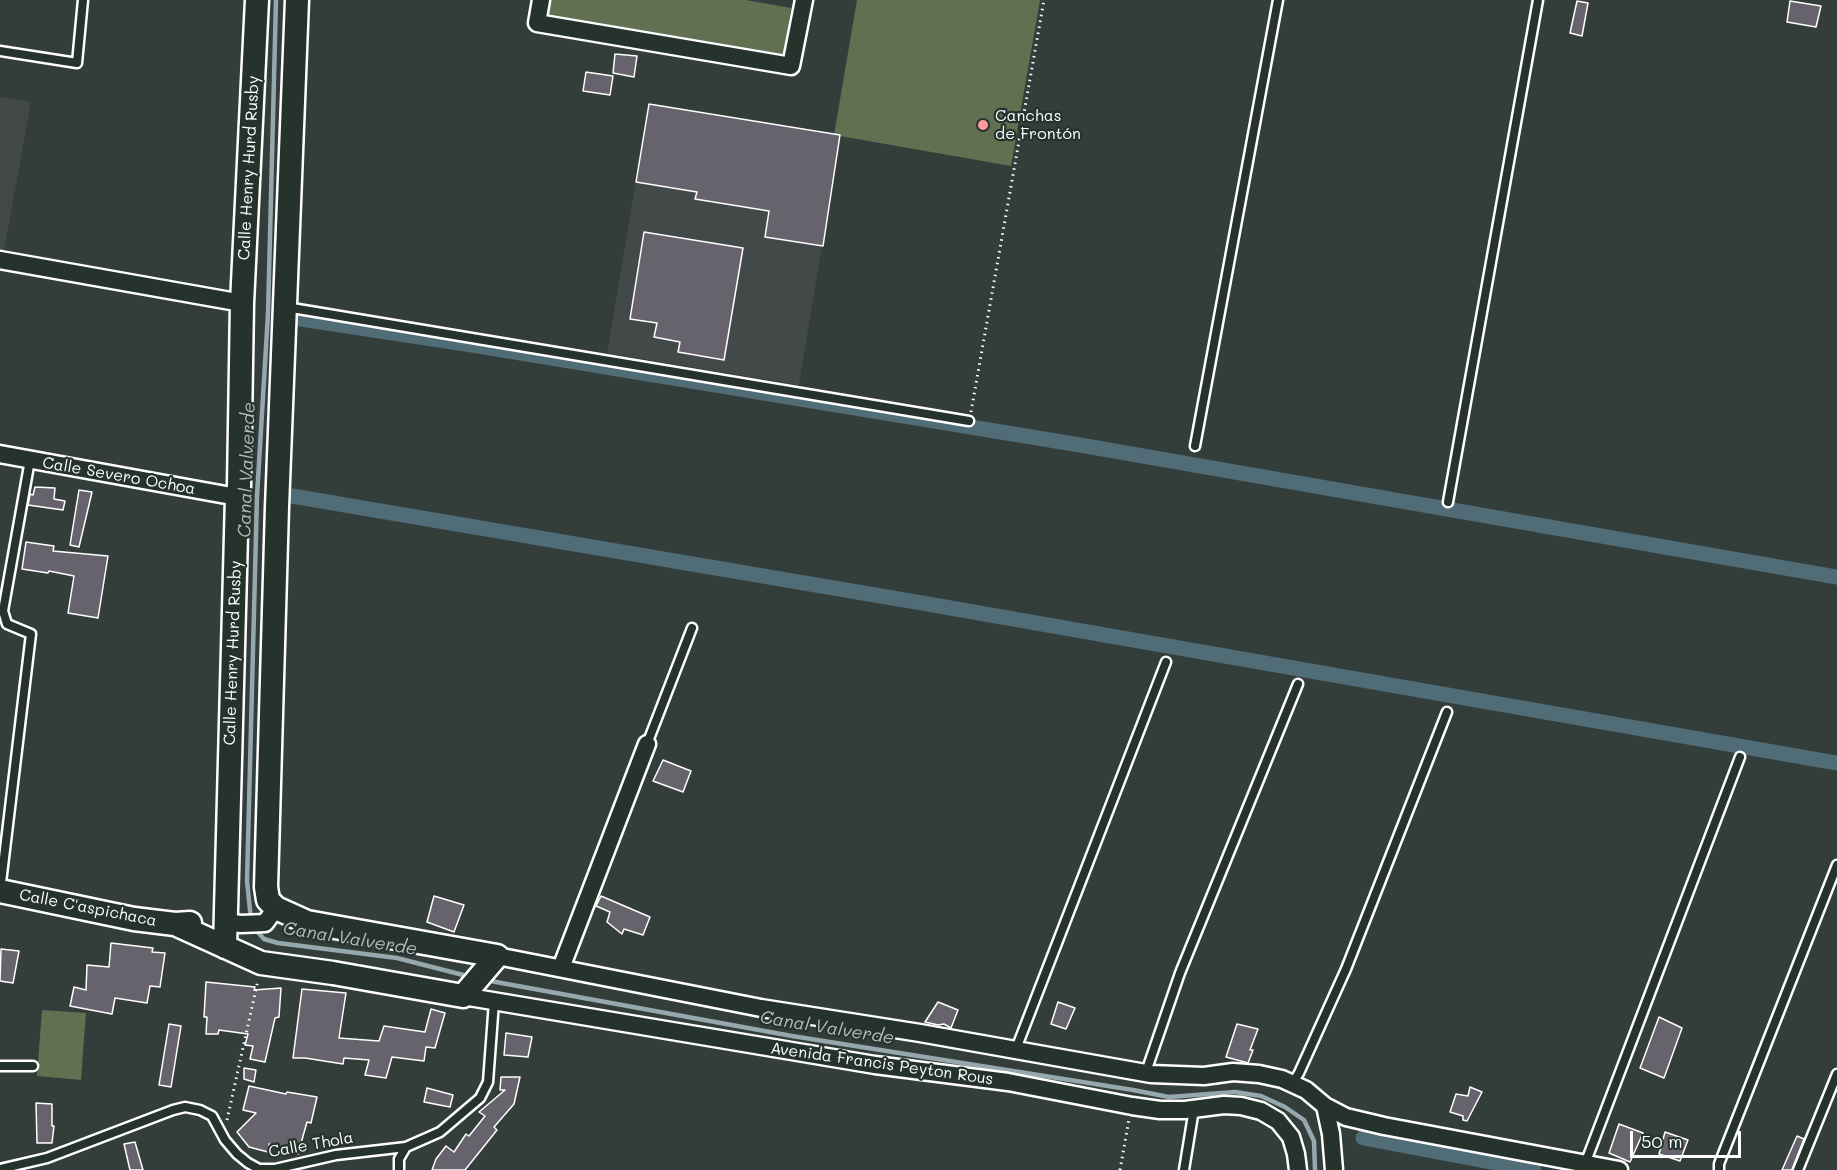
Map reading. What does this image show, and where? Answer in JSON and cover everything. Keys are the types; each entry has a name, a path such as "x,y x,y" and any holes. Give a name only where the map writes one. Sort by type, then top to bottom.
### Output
{"street":[{"name":"Calle Henry Hurd Rusby","path":"225,947 233,923 237,497 240,475 242,303 257,0"},
{"path":"270,915 266,887 297,0"},
{"path":"541,0 537,23 791,66 804,0"},
{"path":"0,260 242,303"},
{"name":"Calle Severo Ochoa","path":"0,454 237,497"},
{"path":"561,968 648,744"},
{"name":"Calle C'aspichaca","path":"0,891 134,919 175,924 233,923"},
{"path":"233,923 270,915 307,922 480,977 561,968 749,1006 1146,1072 1204,1076 1233,1072 1259,1074 1282,1079 1306,1090 1325,1106 1346,1117 1619,1170"},
{"name":"Calle C'aspichaca","path":"175,924 261,963 333,973 480,977"},
{"name":"Avenida Francis Peyton Rous","path":"480,977 494,1002 875,1065 1008,1082 1160,1110 1224,1105 1241,1106 1261,1111 1278,1121 1291,1137 1298,1170"},
{"path":"1325,1106 1331,1134 1334,1170"}],"lane":[{"path":"0,51 77,63 83,0"},
{"path":"1196,446 1278,0"},
{"path":"1448,502 1538,0"},
{"path":"285,307 969,422"},
{"path":"0,891 31,634 7,624 3,611 30,460"},
{"path":"648,744 692,628"},
{"path":"1016,1049 1166,662"},
{"path":"1146,1072 1180,973 1298,684"},
{"path":"1292,1084 1346,969 1447,712"},
{"path":"1585,1164 1740,756"},
{"path":"1719,1170 1719,1164 1837,865"},
{"name":"Calle Thola","path":"0,1169 48,1158 185,1107 200,1110 212,1116 225,1140 248,1163 259,1169 275,1169 336,1155 406,1147 440,1131 480,1098 488,1082 494,1002"},
{"path":"0,1066 33,1066"},
{"path":"1798,1170 1837,1074"},
{"path":"1184,1170 1194,1109"},
{"path":"399,1170 399,1159 406,1147"},
{"path":"48,1158 50,1170"}],"path":[{"path":"969,422 1044,0"},
{"path":"225,1140 261,963"},
{"path":"1120,1170 1132,1106"}],"shaded area":[{"path":"0,97 31,102 4,251 0,251"},
{"path":"649,104 840,135 799,385 607,353"}],"green space":[{"path":"551,0 746,0 791,8 783,57 548,16"},
{"path":"857,0 1040,0 1011,166 834,135"},
{"path":"42,1010 86,1013 81,1080 37,1076"}],"building":[{"path":"1577,1 1588,3 1582,36 1570,33"},
{"path":"1790,1 1821,6 1816,27 1787,22"},
{"path":"615,54 637,56 634,77 613,73"},
{"path":"586,72 613,76 610,95 583,91"},
{"path":"649,104 840,135 823,246 765,237 769,211 695,199 697,192 636,182"},
{"path":"644,232 743,248 724,360 678,352 680,342 654,337 657,323 630,319"},
{"path":"35,487 55,488 54,499 65,501 63,510 28,505 30,494 33,495"},
{"path":"79,490 92,492 79,547 70,545"},
{"path":"26,542 54,546 53,551 108,556 98,618 68,613 74,576 22,569"},
{"path":"663,760 691,771 683,792 653,781"},
{"path":"434,896 464,905 454,932 427,922"},
{"path":"601,896 650,917 643,935 624,929 622,934 607,922 610,912 596,906"},
{"path":"111,943 153,948 152,952 165,953 160,987 150,986 147,1003 115,998 112,1014 70,1006 74,987 86,990 87,965 109,967"},
{"path":"1,949 19,951 13,983 0,981"},
{"path":"206,982 255,987 254,990 281,988 279,1017 275,1018 265,1062 250,1059 253,1046 245,1045 248,1034 219,1030 218,1034 206,1034 207,1017 204,1017"},
{"path":"302,989 346,993 339,1038 379,1041 384,1026 425,1032 431,1009 445,1013 435,1048 426,1047 424,1061 392,1057 386,1078 365,1075 369,1060 344,1058 343,1064 293,1058"},
{"path":"938,1002 958,1010 951,1028 944,1024 925,1022"},
{"path":"1058,1002 1075,1008 1066,1029 1051,1024"},
{"path":"1659,1017 1682,1028 1664,1078 1640,1068"},
{"path":"169,1024 181,1026 171,1087 159,1085"},
{"path":"1237,1024 1258,1029 1248,1063 1226,1057"},
{"path":"506,1033 532,1037 528,1057 504,1055"},
{"path":"244,1068 256,1070 254,1082 244,1079"},
{"path":"501,1077 520,1077 514,1104 494,1127 497,1130 465,1170 432,1170 436,1159 446,1146 454,1152 466,1134 469,1136 485,1116 479,1112 505,1090 500,1090"},
{"path":"249,1086 286,1094 287,1092 317,1097 311,1123 307,1122 298,1154 269,1144 268,1152 249,1147 237,1132 256,1113 243,1110"},
{"path":"1470,1087 1482,1092 1467,1121 1463,1120 1463,1116 1450,1112 1456,1094 1468,1096"},
{"path":"427,1088 453,1095 450,1107 424,1102"},
{"path":"36,1103 52,1104 52,1126 54,1126 52,1143 37,1143"},
{"path":"1619,1124 1643,1133 1630,1162 1609,1153"},
{"path":"1665,1132 1688,1140 1680,1161 1659,1154"},
{"path":"1797,1136 1804,1139 1792,1170 1782,1170"},
{"path":"135,1142 143,1170 130,1170 124,1144"}],"waterway":[{"name":"Canal Valverde","path":"251,920 247,881 257,496 268,314 276,0"},
{"path":"294,318 1080,445 1837,577"},
{"path":"292,496 922,603 1837,763"},
{"name":"Canal Valverde","path":"254,928 264,939 278,943 397,958 471,977"},
{"name":"Canal Valverde","path":"485,980 792,1036 1169,1097 1235,1092 1261,1096 1285,1107 1304,1120 1314,1141 1315,1170"},
{"path":"1363,1138 1534,1170"}],"place":[{"name":"Canchas de Frontón","path":"983,125"}]}
